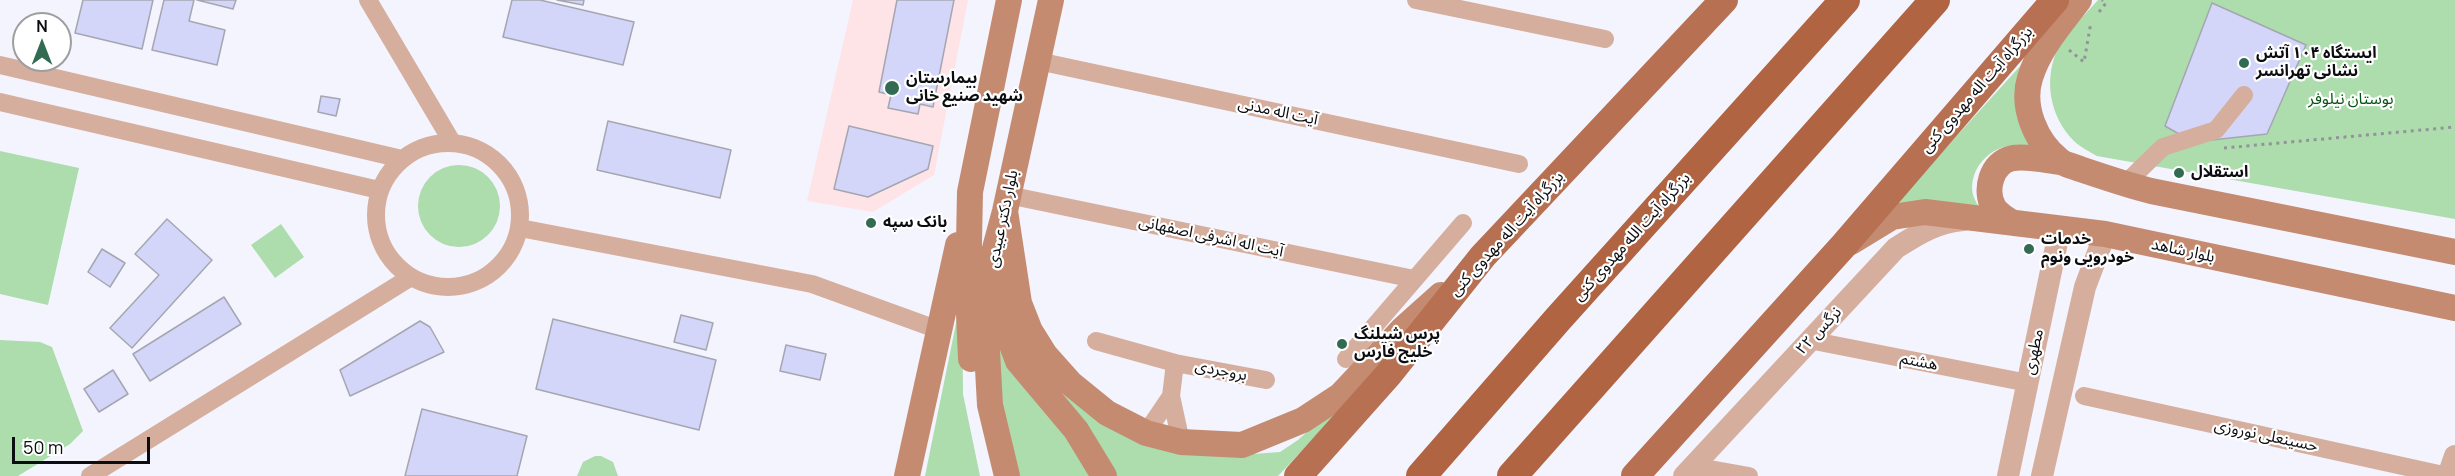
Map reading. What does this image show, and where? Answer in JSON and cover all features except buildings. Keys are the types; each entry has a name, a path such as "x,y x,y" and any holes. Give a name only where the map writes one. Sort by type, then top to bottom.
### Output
{"highway":[{"name":"بزرگراه آیت الله مهدوی کنی","path":"1421,476 1845,0"},
{"path":"1512,476 1935,0"}],"main road":[{"name":"بلوار دکتر عبیدی","path":"991,476 978,420 970,350 970,192 1009,0"},
{"name":"بلوار دکتر عبیدی","path":"1007,476 996,436 987,378 986,333 994,252 1007,203 1051,0"},
{"name":"بزرگراه آیت اله مهدوی کنی","path":"1298,476 1388,375 1483,256 1724,0"},
{"name":"بزرگراه آیت اله مهدوی کنی","path":"1635,476 1844,245 2055,0"},
{"path":"2060,162 2042,141 2031,121 2027,102 2029,79 2039,57 2079,0"},
{"path":"2013,223 2002,217 1994,208 1990,197 1993,174 2000,164 2011,158 2060,162 2124,184 2455,252"},
{"path":"908,473 970,192"},
{"path":"1007,203 1020,303 1030,330 1045,355 1070,383 1107,413 1146,433 1181,442 1242,445 1303,420 1341,395 1403,329 1483,256"},
{"name":"بلوار شاهد","path":"1844,245 1892,218 1909,213 1925,212 2105,234 2455,308"},
{"path":"994,252 1003,321 1018,361 1076,430 1104,476"}],"street":[{"path":"368,0 452,142"},
{"path":"1416,0 1605,39"},
{"name":"آیت اله مدنی","path":"1038,61 1518,164"},
{"path":"0,65 402,159"},
{"path":"2124,184 2163,147 2216,130 2244,94"},
{"path":"0,102 379,190"},
{"path":"452,142 476,147 497,161 512,180 520,203 520,228 512,249 498,268 478,280 456,286 433,286 411,277 392,261 380,239 375,215 379,190 391,170 407,154 429,145 452,142"},
{"name":"آیت اله اشرفی اصفهانی","path":"1007,203 1414,279"},
{"name":"نرگس ۲۲","path":"1689,471 1896,248 1922,231 1948,221 1974,219"},
{"path":"1346,359 1463,223"},
{"path":"520,228 812,284 939,330"},
{"name":"مطهری","path":"2008,476 2060,228"},
{"name":"مطهری","path":"2042,476 2085,286 2105,234"},
{"path":"90,476 411,277"},
{"path":"2049,280 2085,286"},
{"name":"هشتم","path":"1809,340 2028,383"},
{"name":"بروجردی","path":"1096,341 1175,363 1266,380"},
{"name":"بروجردی","path":"1175,363 1171,396 1181,442"},
{"name":"بروجردی","path":"1146,433 1171,396"},
{"name":"حسینعلی نوروزی","path":"2084,396 2448,476"},
{"path":"2448,476 2455,456"},
{"path":"1689,471 1749,476"}],"path":[{"path":"2084,62 2090,24 2104,2"},
{"path":"2217,148 2455,127"}],"shaded area":[{"name":"بیمارستان شهید صنیع خانی","path":"853,0 968,0 934,175 873,212 807,201"}],"green space":[{"name":"بوستان نیلوفر","path":"2098,0 2455,0 2455,219 2097,156 2085,149 2074,141 2059,120 2051,96 2051,71 2059,46"},
{"path":"2032,53 2036,149 2019,146 2000,148 1980,163 1972,186 1973,195 1982,212 1885,215"},
{"path":"0,151 79,168 48,305 0,294"},
{"path":"459,165 475,168 488,177 497,190 500,206 497,222 488,235 475,244 459,247 443,244 430,235 421,222 418,206 421,190 430,177 443,168"},
{"path":"281,224 304,257 275,278 251,245"},
{"path":"962,294 963,394 980,476 925,476"},
{"path":"1014,305 1050,376 1226,456 1280,452 1298,440 1332,409 1334,417 1278,476 1116,476 1027,363"},
{"path":"995,308 1094,476 1014,476 1000,416"},
{"path":"0,340 40,342 52,347 83,431 70,444 18,476 0,476"},
{"path":"595,456 601,456 613,462 618,476 577,476 583,462"}],"place":[{"name":"ایستگاه ۱۰۴ آتش ‌نشانی تهرانسر","path":"2244,63"},
{"name":"بیمارستان شهید صنیع خانی","path":"892,88"},
{"name":"استقلال","path":"2179,173"},
{"name":"بانک سپه","path":"871,223"},
{"name":"خدمات خودرویی ونوم","path":"2029,249"},
{"name":"پرس شیلنگ خلیج فارس","path":"1342,344"}]}
